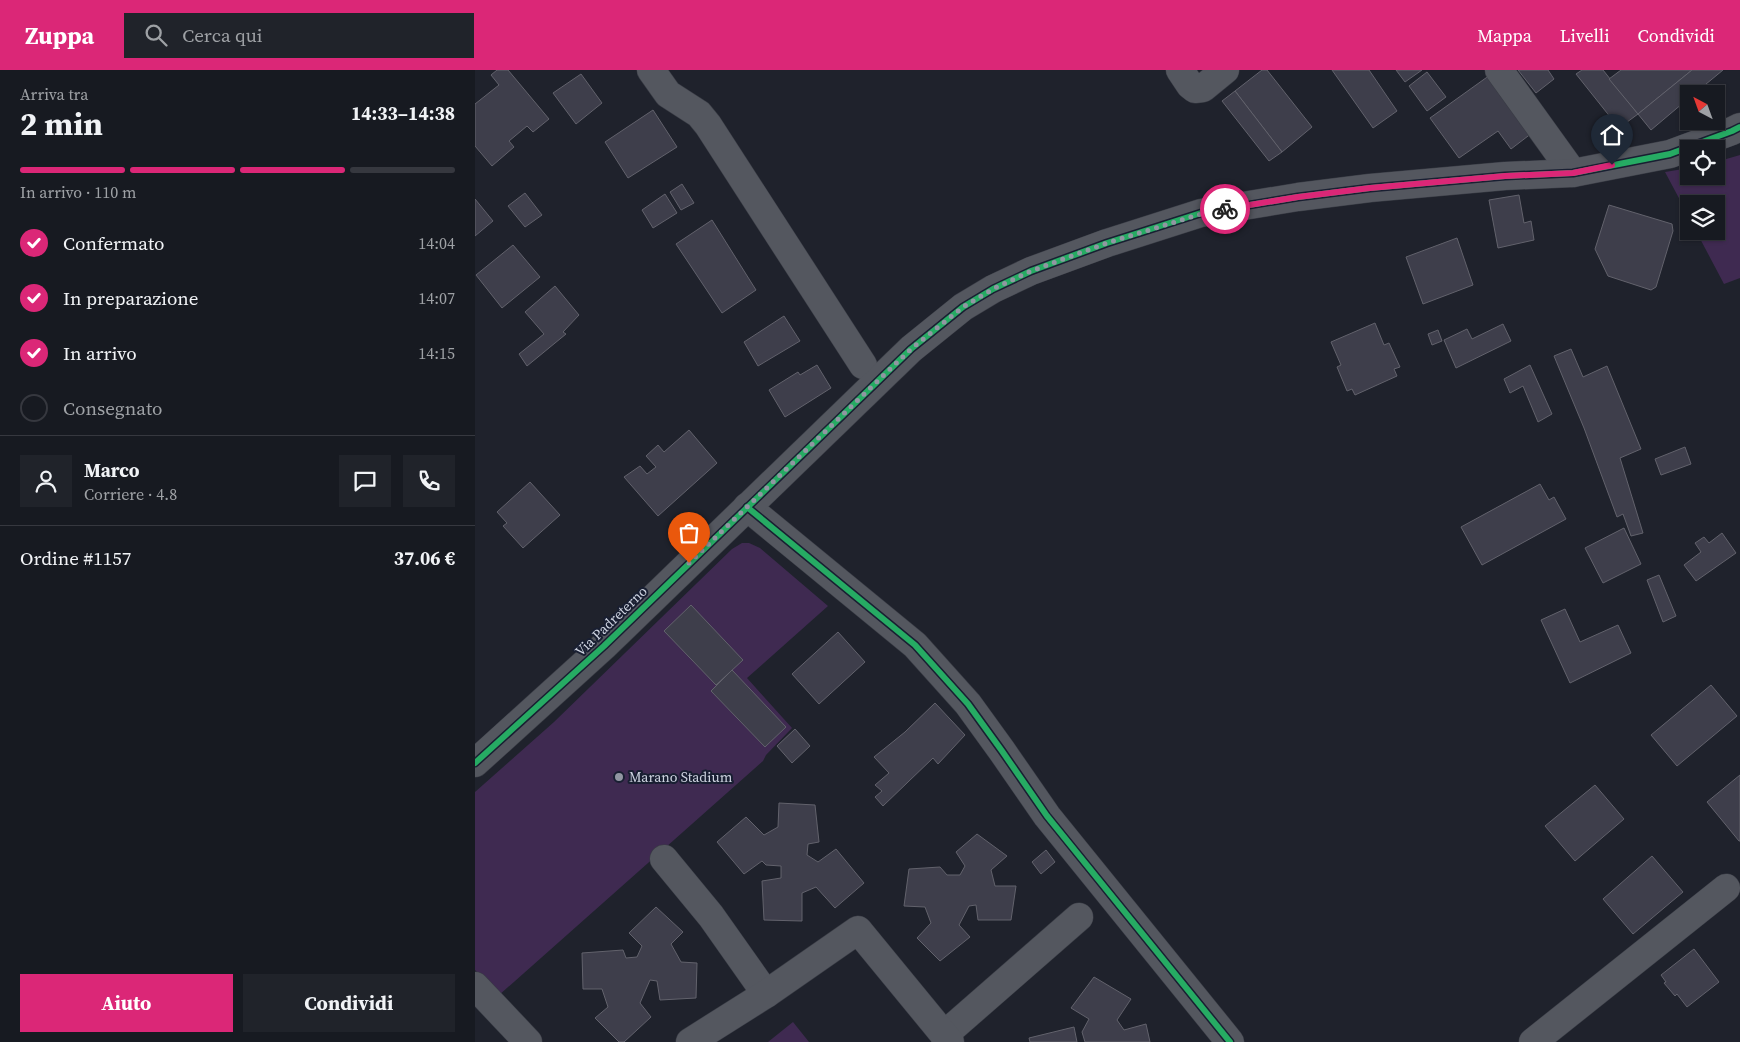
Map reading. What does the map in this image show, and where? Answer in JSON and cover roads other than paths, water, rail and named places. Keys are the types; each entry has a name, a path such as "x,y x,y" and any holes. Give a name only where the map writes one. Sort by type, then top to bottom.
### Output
{"street":[{"path":"651,70 668,94 699,114 708,125 863,365"},
{"path":"1180,70 1190,86 1195,89 1203,88 1225,70"},
{"path":"1499,70 1573,173"},
{"name":"Via Padreterno","path":"475,763 603,646 911,349 963,307 993,289 1031,271 1107,243 1211,212 1298,197 1370,188 1505,176 1573,173 1670,154 1740,127"},
{"path":"747,507 915,645 967,704 1047,816 1230,1042"},
{"path":"665,859 711,916 766,994"},
{"path":"1533,1042 1726,888"},
{"path":"690,1042 766,994 858,930 947,1039 1079,917"},
{"path":"475,986 528,1042"}],"place":[{"name":"Marano Stadium","path":"619,777"}]}
